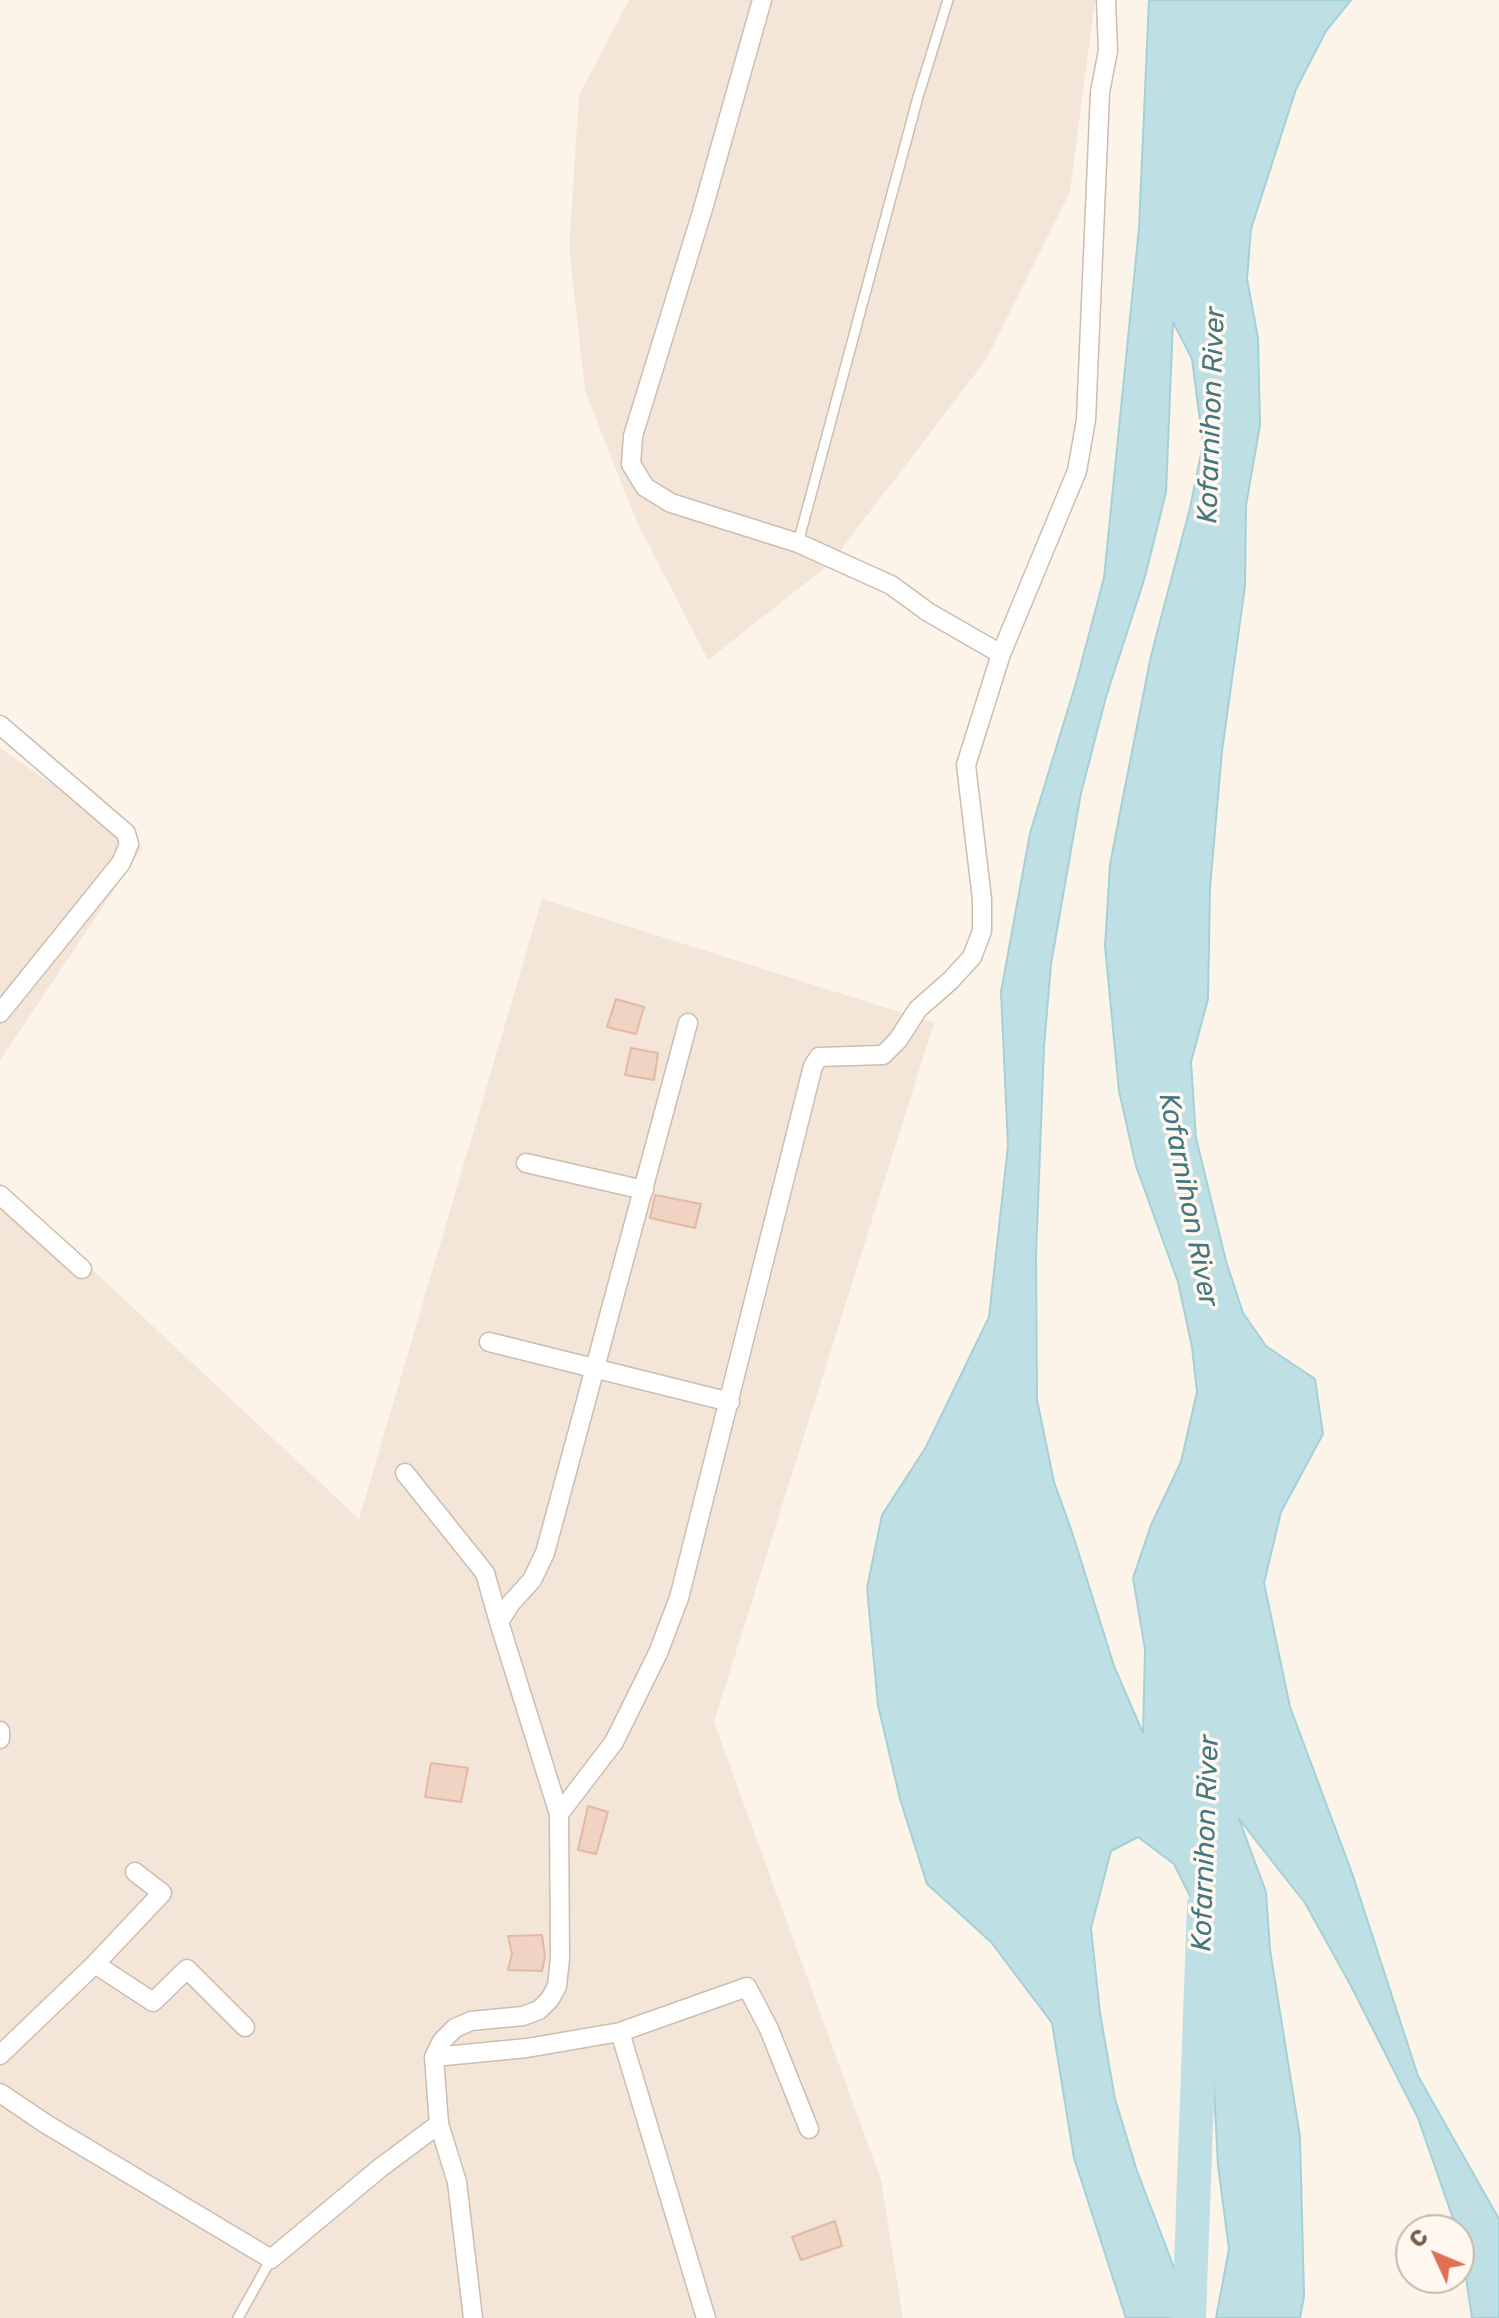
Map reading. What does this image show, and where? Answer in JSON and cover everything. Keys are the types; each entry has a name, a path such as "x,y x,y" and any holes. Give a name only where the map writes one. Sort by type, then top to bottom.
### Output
{"street":[{"path":"762,0 702,212 633,436 631,464 645,487 671,503 798,543 891,585 928,612 1001,654"},
{"path":"559,1814 614,1742 658,1653 679,1598 813,1066 819,1057 828,1055 883,1055 898,1040 918,1009 972,957 982,931 982,899 966,765 1001,654 1077,471 1086,420 1100,92 1108,51 1106,0"},
{"path":"0,725 126,833 129,844 121,863 0,1013"},
{"path":"499,1622 532,1580 545,1553 688,1023"},
{"path":"526,1163 644,1190"},
{"path":"0,1195 82,1269"},
{"path":"489,1342 730,1402"},
{"path":"405,1473 485,1573 559,1814 560,1959 557,1986 539,2010 523,2016 471,2021 455,2028 442,2041 434,2057 439,2124 457,2182 473,2318"},
{"path":"0,1731 0,1739"},
{"path":"0,2055 95,1964 162,1893 135,1872"},
{"path":"95,1964 153,2002 187,1969 245,2027"},
{"path":"434,2057 527,2048 620,2032 747,1987 769,2029 809,2129"},
{"path":"620,2032 706,2318"},
{"path":"0,2093 46,2124 271,2259 380,2168 439,2124"}],"lane":[{"path":"798,543 918,97 948,0"},
{"path":"238,2318 271,2259"}],"shaded area":[{"path":"629,0 1095,0 1070,192 986,360 830,564 708,660 636,520 585,391 569,247 579,95"},
{"path":"0,748 143,847 0,1060"},
{"path":"542,899 934,1023 714,1722 881,2180 903,2318 0,2318 0,1183 359,1519"}],"water":[{"path":"1149,0 1351,0 1326,31 1296,89 1251,229 1247,279 1258,338 1260,425 1246,505 1245,586 1222,751 1210,888 1208,999 1191,1062 1196,1138 1226,1261 1243,1313 1266,1346 1315,1379 1323,1434 1281,1512 1264,1583 1290,1707 1352,1873 1418,2076 1499,2219 1499,2318 1472,2318 1468,2294 1475,2294 1475,2214 1451,2214 1418,2118 1351,1986 1305,1903 1239,1819 1266,1892 1270,1950 1300,2137 1304,2296 1300,2318 1216,2318 1229,2249 1218,2165 1209,1997 1196,1908 1174,1864 1138,1837 1111,1851 1091,1928 1100,2013 1115,2099 1137,2171 1186,2299 1188,2318 1126,2318 1074,2158 1052,2023 991,1942 927,1884 900,1799 878,1705 867,1588 882,1515 926,1447 989,1317 1008,1146 1001,992 1030,833 1104,578 1139,228","holes":["1173,322 1192,359 1203,444 1190,508 1151,656 1123,797 1110,865 1105,946 1119,1091 1136,1166 1178,1282 1192,1347 1197,1392 1181,1462 1151,1525 1133,1578 1145,1649 1143,1733 1114,1666 1054,1482 1037,1400 1036,1255 1044,1047 1051,964 1081,793 1106,697 1145,577 1166,492"]}],"building":[{"path":"616,999 644,1007 636,1034 607,1027"},
{"path":"631,1048 658,1053 654,1080 625,1075"},
{"path":"655,1195 701,1204 695,1228 650,1218"},
{"path":"431,1763 468,1768 461,1802 425,1797"},
{"path":"588,1806 608,1812 596,1854 578,1850"},
{"path":"542,1935 545,1956 542,1971 508,1970 512,1954 508,1936"},
{"path":"835,2221 842,2246 801,2260 792,2237"}],"waterway":[{"name":"Kofarnihon River","path":"1189,2318 1204,1905"}]}
